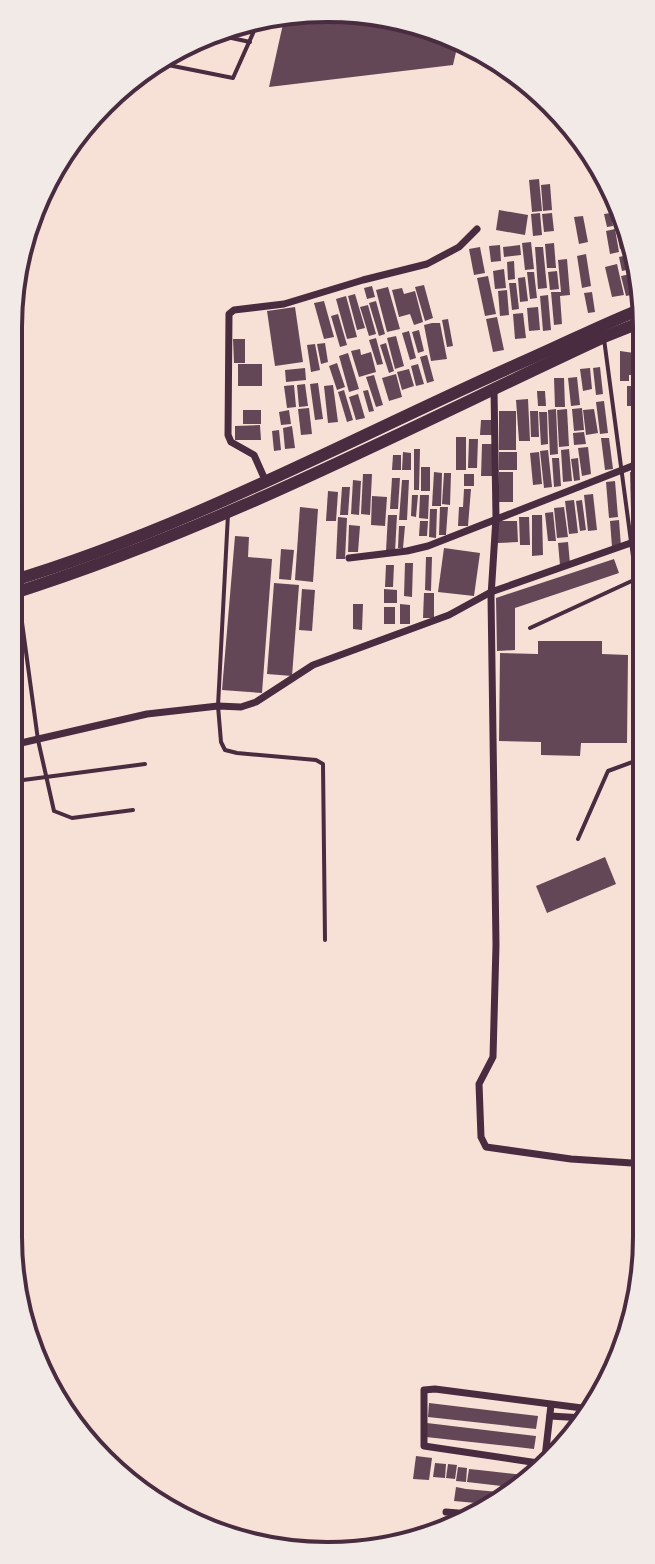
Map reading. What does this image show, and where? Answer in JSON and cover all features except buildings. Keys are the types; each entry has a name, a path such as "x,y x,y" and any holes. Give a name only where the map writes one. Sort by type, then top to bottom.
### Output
{"highway":[{"path":"22,584 140,550 228,513 632,314"},
{"path":"22,583 138,538 265,479 633,325"}],"street":[{"path":"265,479 259,462 247,450 231,442 228,435 229,314 234,310 284,304 427,264 459,247 477,229"},
{"path":"500,381 491,594 496,945 493,1057 479,1084 483,1143 498,1150 633,1163"},
{"path":"349,558 407,551 633,466"},
{"path":"22,743 147,714 241,707 256,702 313,665 449,615 491,594 633,544"},
{"path":"532,1463 424,1446 422,1394 426,1389 435,1389 580,1408"},
{"path":"547,1450 551,1405"},
{"path":"550,1416 573,1417"},
{"path":"446,1512 457,1513"}],"lane":[{"path":"170,66 230,79 236,74 255,31"},
{"path":"230,38 250,42"},
{"path":"604,337 633,562"},
{"path":"228,513 218,707 225,750 316,760 323,764 325,940"},
{"path":"530,628 633,580"},
{"path":"22,646 54,811 72,818 133,810"},
{"path":"578,839 608,771 633,762"},
{"path":"22,780 145,764"}]}
